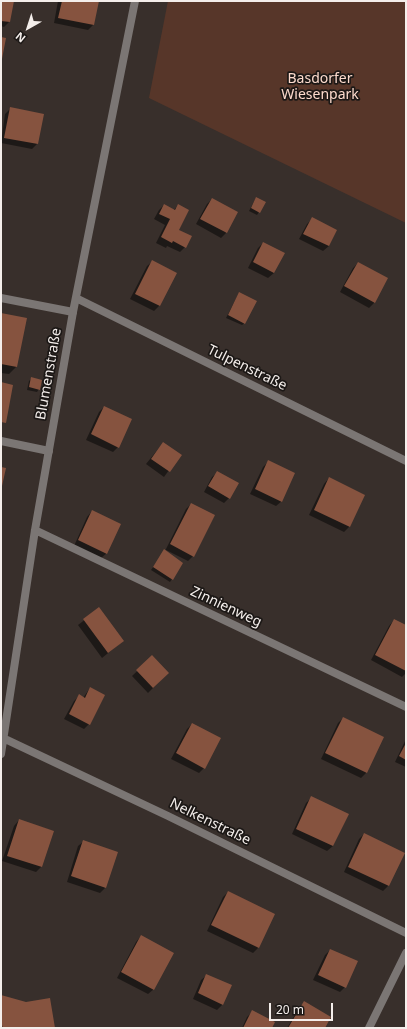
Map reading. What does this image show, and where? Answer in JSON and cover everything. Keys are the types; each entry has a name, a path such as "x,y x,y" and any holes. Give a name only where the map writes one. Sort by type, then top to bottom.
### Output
{"street":[{"name":"Blumenstraße","path":"1,754 2,737 35,530 73,312 135,1"},
{"path":"1,298 73,312"},
{"name":"Tulpenstraße","path":"76,298 406,461"},
{"path":"1,441 49,451"},
{"name":"Zinnienweg","path":"35,530 406,707"},
{"name":"Nelkenstraße","path":"2,737 168,816 406,933"},
{"path":"370,1028 406,953"}],"green space":[{"name":"Basdorfer Wiesenpark","path":"168,1 406,1 406,223 149,98"}],"building":[{"path":"1,1 14,1 10,22 1,21"},
{"path":"62,1 99,1 94,25 58,18"},
{"path":"1,37 6,38 2,59 1,59"},
{"path":"10,107 44,114 38,144 4,138"},
{"path":"256,197 266,202 260,213 251,208"},
{"path":"212,198 238,212 227,233 200,219"},
{"path":"164,204 175,210 178,204 189,210 179,230 192,236 186,248 161,237 170,219 159,214"},
{"path":"312,217 337,230 329,246 303,234"},
{"path":"263,242 285,253 274,273 253,262"},
{"path":"152,260 177,273 160,306 135,294"},
{"path":"358,262 388,278 375,303 344,286"},
{"path":"239,292 257,301 245,324 228,315"},
{"path":"1,313 27,318 17,367 1,364"},
{"path":"31,377 42,380 40,390 29,387"},
{"path":"1,382 13,385 6,423 1,422"},
{"path":"104,406 132,419 119,448 91,434"},
{"path":"163,442 182,455 170,472 151,459"},
{"path":"268,460 295,473 282,502 255,489"},
{"path":"1,467 6,468 2,486 1,486"},
{"path":"217,471 239,483 230,499 208,486"},
{"path":"329,477 365,495 350,527 314,510"},
{"path":"191,503 215,515 194,557 170,544"},
{"path":"92,510 121,524 107,554 78,540"},
{"path":"164,549 183,563 173,580 153,567"},
{"path":"99,607 124,641 108,653 83,619"},
{"path":"394,619 406,625 406,671 375,655"},
{"path":"152,655 169,673 153,688 136,670"},
{"path":"90,687 105,695 90,725 69,714 79,694 85,698"},
{"path":"343,717 384,737 367,773 325,753"},
{"path":"192,723 221,738 205,769 176,753"},
{"path":"406,743 406,760 399,756"},
{"path":"311,796 349,814 333,846 296,829"},
{"path":"19,819 54,831 42,867 7,856"},
{"path":"364,833 405,853 389,886 348,867"},
{"path":"83,840 118,852 106,888 71,876"},
{"path":"228,891 275,914 259,948 211,925"},
{"path":"141,935 174,953 154,990 121,972"},
{"path":"330,949 358,961 346,988 318,975"},
{"path":"206,974 232,985 223,1005 198,993"},
{"path":"1,995 26,1002 50,998 55,1028 3,1028 1,1022"},
{"path":"304,1001 331,1017 325,1028 288,1028"},
{"path":"252,1010 275,1022 272,1028 243,1028"}]}
